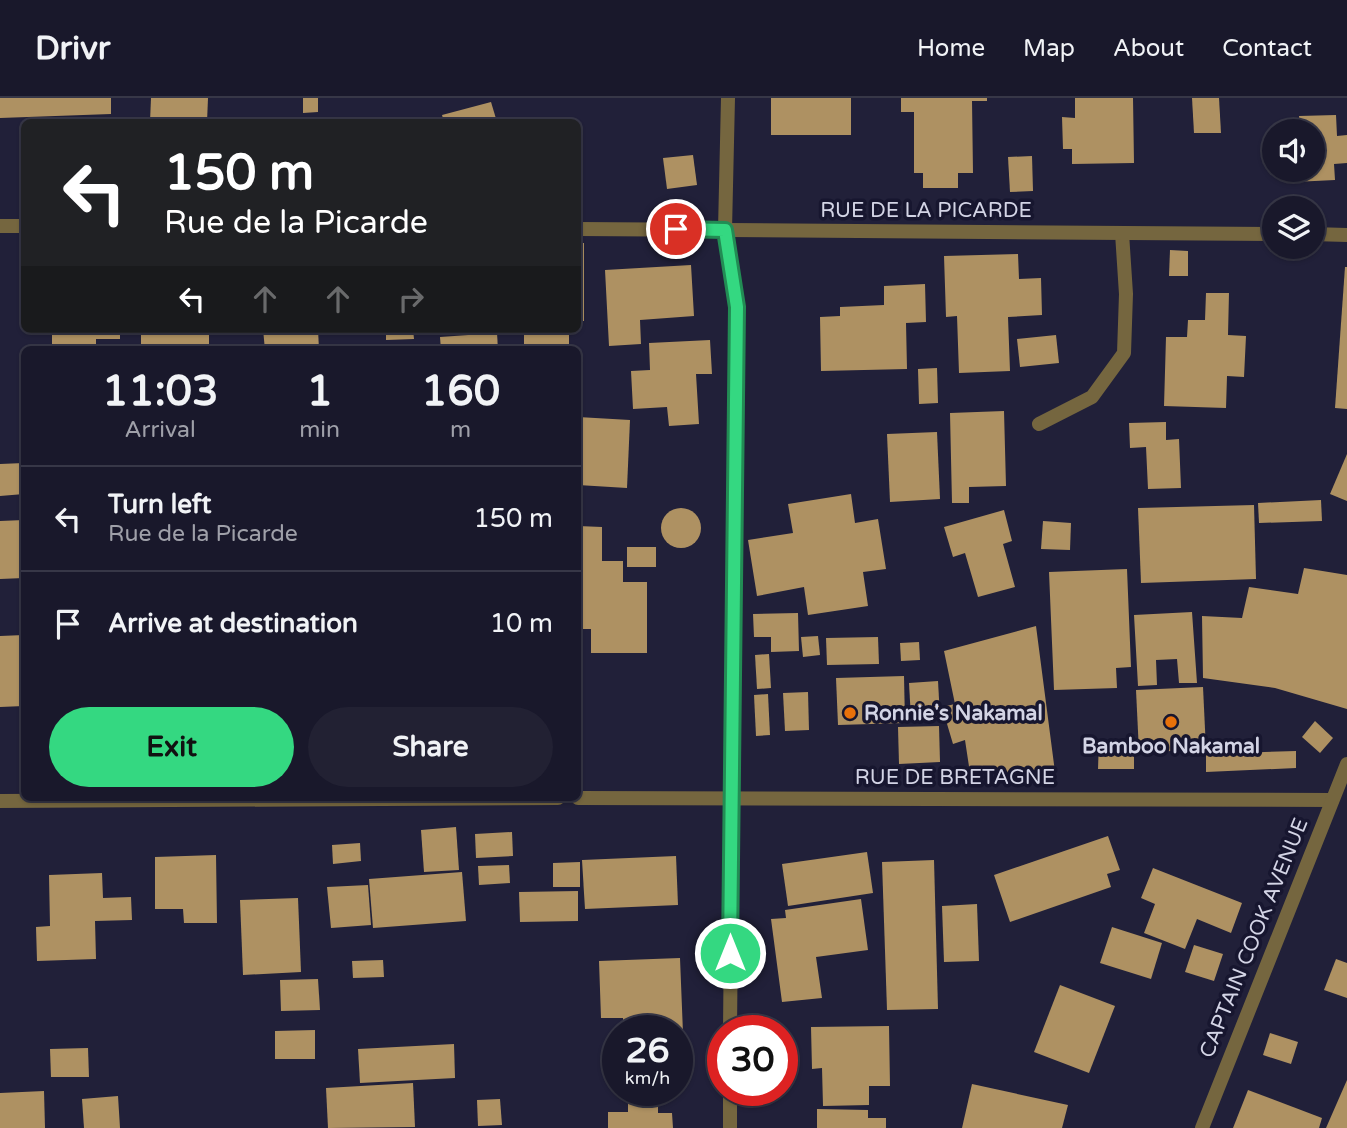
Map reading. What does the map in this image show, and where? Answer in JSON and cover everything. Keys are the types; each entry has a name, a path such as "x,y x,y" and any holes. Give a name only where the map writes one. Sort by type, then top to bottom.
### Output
{"street":[{"path":"728,98 725,230 737,307 730,1015"},
{"path":"0,226 21,226"},
{"name":"RUE DE LA PICARDE","path":"581,229 1262,234"},
{"path":"1039,424 1092,397 1124,353 1126,294 1122,233"},
{"path":"1325,234 1347,235"},
{"name":"CAPTAIN COOK AVENUE","path":"1202,1128 1347,764"},
{"name":"RUE DE BRETAGNE","path":"581,798 1332,800"},
{"path":"0,801 21,800"},
{"path":"730,1106 730,1128"}],"building":[{"path":"0,98 111,98 111,114 0,118"},
{"path":"151,98 208,98 207,119 150,119"},
{"path":"303,98 318,98 318,112 303,113"},
{"path":"771,98 851,98 851,135 771,135"},
{"path":"901,98 987,98 987,101 972,101 973,173 958,173 958,188 923,188 923,173 914,173 914,112 901,112"},
{"path":"1075,98 1133,98 1134,163 1072,164 1072,149 1063,149 1062,117 1075,118"},
{"path":"1192,98 1219,98 1221,133 1194,133"},
{"path":"491,102 496,119 443,119 442,115"},
{"path":"1336,115 1337,136 1347,135 1347,163 1334,164 1335,180 1325,180 1325,119 1299,119 1299,116"},
{"path":"693,155 697,185 667,189 663,158"},
{"path":"1032,156 1033,191 1010,192 1008,157"},
{"path":"581,243 584,243 584,321 581,321"},
{"path":"1170,250 1188,251 1188,276 1169,276"},
{"path":"1018,254 1019,279 1041,278 1042,315 1008,317 1010,371 959,373 957,316 946,317 944,256"},
{"path":"691,265 694,316 640,320 641,344 609,346 605,270"},
{"path":"1347,267 1347,409 1335,408"},
{"path":"925,284 926,322 906,323 907,369 821,371 820,317 840,316 840,307 884,305 884,286"},
{"path":"1206,293 1229,293 1228,335 1246,336 1244,377 1227,376 1226,408 1164,406 1166,337 1187,337 1188,320 1205,320"},
{"path":"52,333 120,333 120,339 96,339 96,346 52,346"},
{"path":"141,333 209,333 209,346 141,346"},
{"path":"263,333 318,333 319,346 265,346"},
{"path":"350,333 386,333 350,335"},
{"path":"386,333 413,333 414,339 386,340"},
{"path":"497,333 498,346 441,346 440,337"},
{"path":"569,333 569,346 524,346 524,334"},
{"path":"1056,335 1059,363 1020,367 1017,339"},
{"path":"710,340 712,374 696,374 699,424 669,426 667,407 633,409 631,371 650,370 649,343"},
{"path":"937,368 938,403 919,404 918,369"},
{"path":"1004,411 1006,486 969,487 969,503 952,503 950,413"},
{"path":"581,417 630,420 627,488 581,485"},
{"path":"1166,422 1166,440 1179,439 1181,488 1148,489 1146,447 1130,448 1129,423"},
{"path":"937,432 940,499 890,502 887,434"},
{"path":"1347,454 1347,501 1330,494"},
{"path":"21,463 21,494 0,496 0,464"},
{"path":"851,494 855,523 878,519 886,569 863,572 868,606 808,615 804,587 757,596 748,540 793,533 788,504"},
{"path":"1321,500 1322,521 1259,523 1258,503"},
{"path":"1254,505 1256,579 1141,583 1138,508"},
{"path":"681,508 695,514 701,528 695,542 681,548 667,542 661,528 667,514"},
{"path":"1004,510 1012,541 1003,544 1015,587 978,597 965,553 953,557 944,527"},
{"path":"21,520 21,578 0,579 0,521"},
{"path":"1043,521 1071,523 1070,550 1041,549"},
{"path":"581,526 602,527 602,561 623,561 623,582 647,582 647,653 591,653 591,629 581,629"},
{"path":"627,547 656,547 656,567 627,567"},
{"path":"1304,568 1347,575 1347,709 1275,688 1203,678 1202,616 1242,618 1249,587 1298,594"},
{"path":"1127,569 1131,667 1116,668 1117,688 1054,690 1049,572"},
{"path":"1192,612 1197,683 1179,683 1177,659 1156,660 1157,685 1138,686 1134,615"},
{"path":"798,613 799,651 771,652 771,637 754,637 753,614"},
{"path":"1036,626 1055,772 970,773 965,740 953,744 942,707 955,704 944,651"},
{"path":"21,635 21,706 0,707 0,636"},
{"path":"818,636 820,655 803,657 801,637"},
{"path":"878,637 879,664 827,665 826,638"},
{"path":"919,642 920,660 901,661 900,643"},
{"path":"769,654 771,688 757,689 755,655"},
{"path":"904,676 905,723 838,725 836,678"},
{"path":"938,681 940,717 911,719 909,683"},
{"path":"1203,687 1206,750 1139,752 1136,690"},
{"path":"808,692 809,730 785,731 783,693"},
{"path":"768,694 770,735 756,736 754,695"},
{"path":"1315,721 1333,738 1320,753 1302,737"},
{"path":"939,726 940,762 899,764 898,727"},
{"path":"1099,741 1134,741 1134,769 1098,769"},
{"path":"1296,751 1296,768 1206,772 1206,754"},
{"path":"456,827 459,870 424,872 421,830"},
{"path":"512,832 513,856 476,858 475,834"},
{"path":"1108,836 1120,870 1107,874 1111,887 1010,922 994,875"},
{"path":"360,843 361,861 333,864 332,845"},
{"path":"867,852 873,893 788,906 782,864"},
{"path":"216,855 217,923 184,923 183,909 155,909 155,857"},
{"path":"676,856 678,905 585,909 582,860"},
{"path":"934,860 938,1009 887,1010 882,862"},
{"path":"580,862 580,887 553,887 553,863"},
{"path":"509,865 510,883 479,885 478,866"},
{"path":"1153,868 1242,903 1231,933 1197,919 1185,949 1144,933 1155,904 1141,898"},
{"path":"462,872 466,921 373,928 369,879"},
{"path":"102,873 103,898 131,897 132,920 95,921 96,959 37,961 36,927 50,926 49,875"},
{"path":"368,885 371,925 331,928 327,887"},
{"path":"578,891 578,921 520,922 519,892"},
{"path":"298,898 301,972 243,975 240,900"},
{"path":"861,899 868,950 816,957 822,998 782,1002 771,919 786,918 785,910"},
{"path":"977,904 979,961 944,962 942,906"},
{"path":"1112,927 1162,943 1151,979 1100,963"},
{"path":"1194,945 1223,954 1214,981 1185,972"},
{"path":"680,958 682,1015 602,1015 601,1018 599,961"},
{"path":"1336,959 1347,963 1347,998 1324,990"},
{"path":"383,960 384,977 353,978 352,961"},
{"path":"318,979 320,1010 281,1011 280,980"},
{"path":"1060,985 1115,1006 1089,1073 1034,1052"},
{"path":"889,1026 890,1086 869,1086 869,1105 823,1106 822,1068 812,1069 811,1027"},
{"path":"315,1030 315,1059 275,1059 275,1031"},
{"path":"1270,1033 1298,1042 1291,1064 1263,1055"},
{"path":"454,1044 455,1078 360,1083 358,1049"},
{"path":"88,1048 89,1077 51,1077 50,1049"},
{"path":"1347,1080 1347,1128 1326,1128"},
{"path":"413,1083 415,1127 328,1128 326,1088"},
{"path":"972,1084 1068,1105 1062,1128 962,1128"},
{"path":"1248,1090 1322,1118 1319,1128 1233,1128"},
{"path":"44,1091 45,1128 0,1128 0,1093"},
{"path":"118,1096 120,1128 84,1128 82,1099"},
{"path":"500,1099 502,1125 478,1126 477,1100"},
{"path":"628,1106 658,1106 658,1113 672,1113 673,1128 608,1128 608,1112 628,1112"},
{"path":"817,1109 868,1110 868,1118 886,1118 886,1128 817,1128"}],"place":[{"name":"Ronnie's Nakamal","path":"850,713"},
{"name":"Bamboo Nakamal","path":"1171,722"}],"route":[{"path":"676,229 725,230 737,307 730,953"}]}
